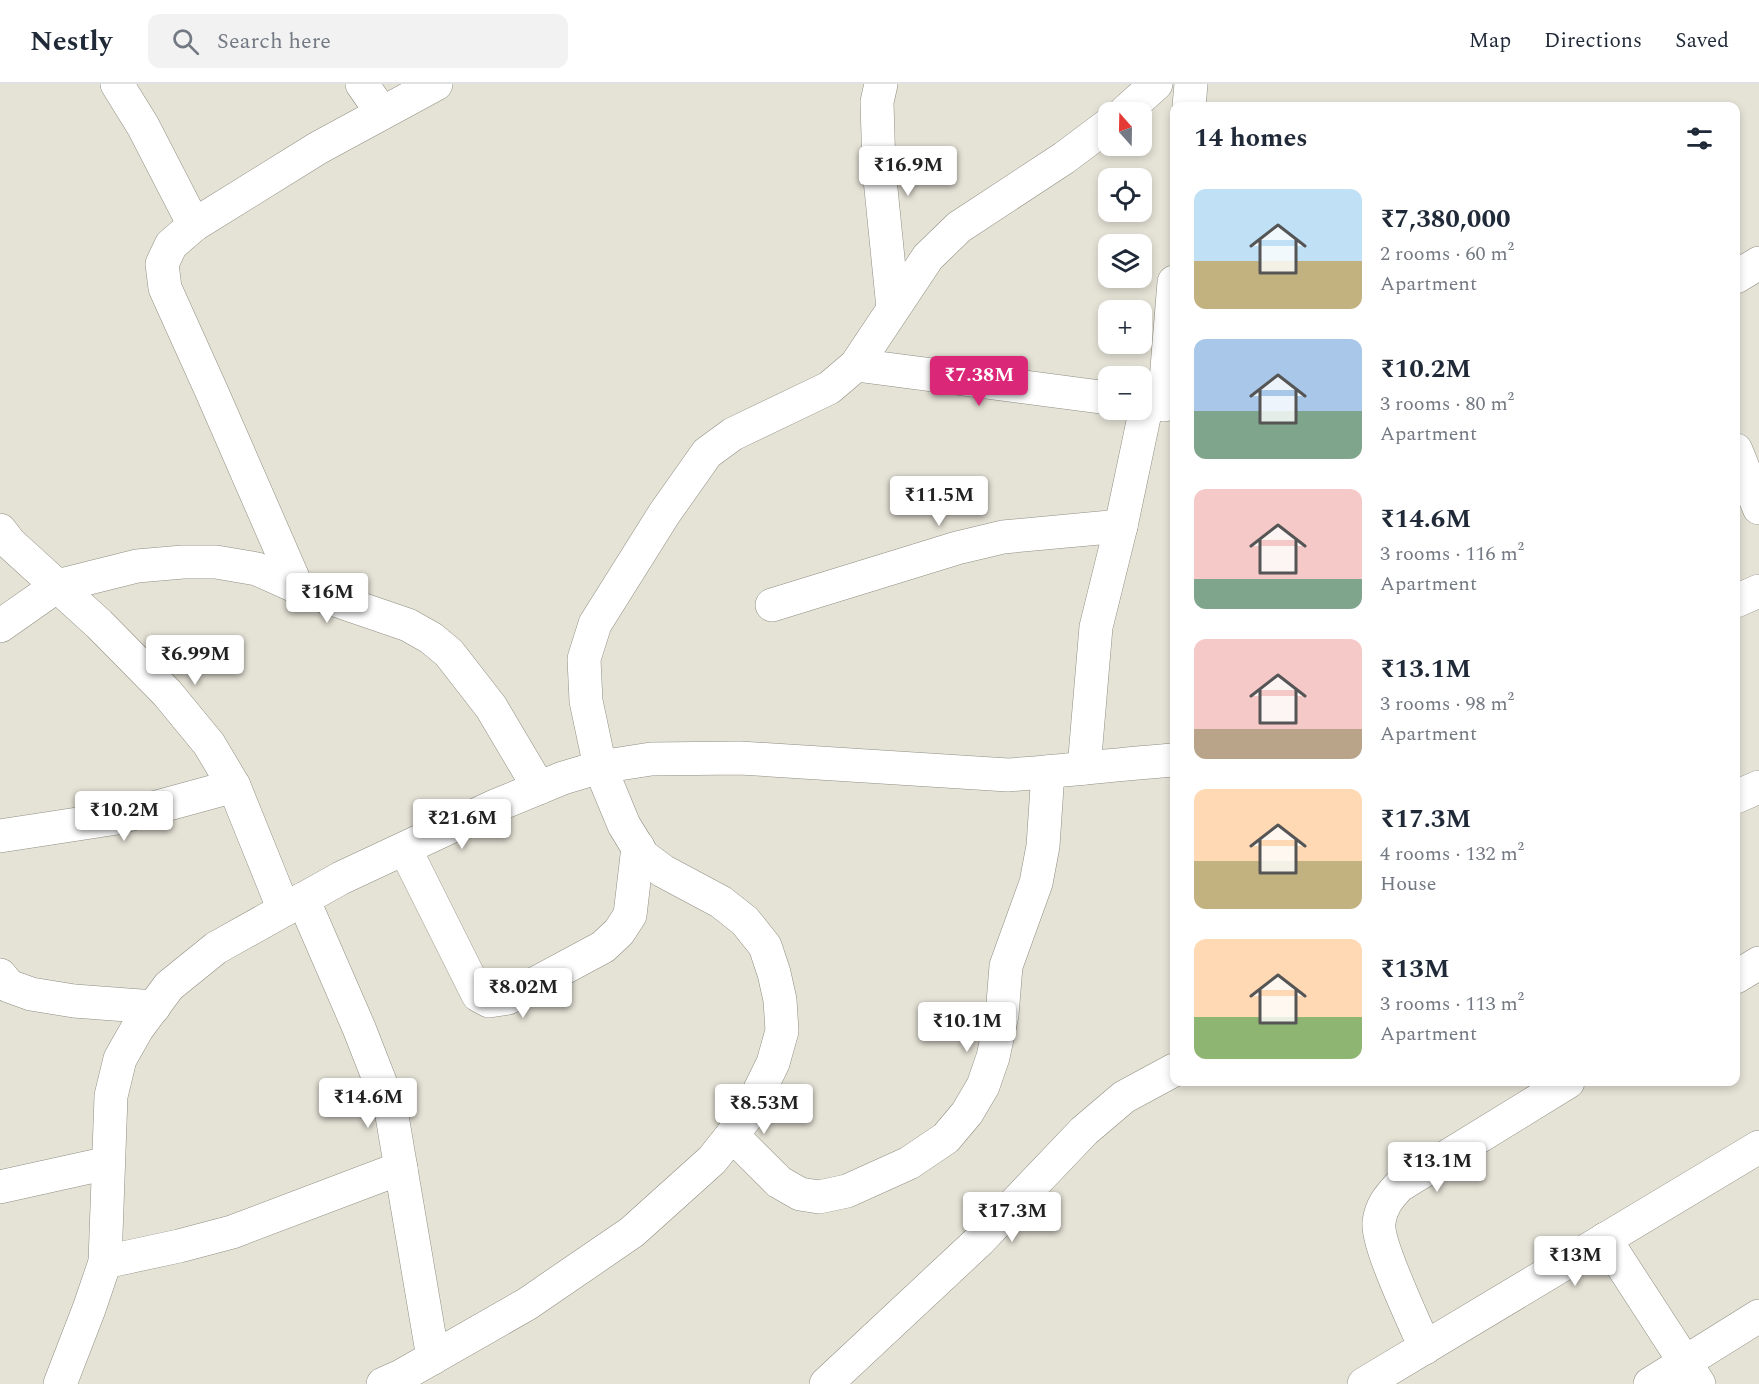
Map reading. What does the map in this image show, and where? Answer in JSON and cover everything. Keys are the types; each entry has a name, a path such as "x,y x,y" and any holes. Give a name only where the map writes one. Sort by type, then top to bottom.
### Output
{"street":[{"path":"117,84 143,126 194,225"},
{"path":"362,84 382,113"},
{"path":"297,587 212,390 165,288 162,264 171,245 194,225 318,148 436,84"},
{"path":"880,84 877,102 879,169 893,308"},
{"path":"1136,102 1156,84"},
{"path":"1189,102 1191,84"},
{"path":"383,1384 527,1304 632,1232 712,1160 747,1116 773,1063 782,1032 780,1000 765,946 745,921 721,902 663,871 643,856 624,825 600,767 586,701 584,659 595,624 664,514 707,453 733,434 830,388 856,365 928,257 959,227 1064,158 1098,132"},
{"path":"1740,275 1759,263"},
{"path":"1084,768 1096,627 1121,526 1157,404 1170,311"},
{"path":"856,365 1098,397"},
{"path":"1740,460 1759,508"},
{"path":"772,605 957,548 1003,537 1121,526"},
{"path":"0,530 10,543 99,624 167,693 209,744 234,786 293,905 359,1028 391,1110 433,1358"},
{"path":"0,626 57,586 137,566 216,562 257,568 297,587 408,625 431,638 449,653 491,707 539,788"},
{"path":"1740,599 1759,591"},
{"path":"60,1384 105,1262 111,1096 120,1059 137,1029 169,986 216,948 341,878 495,806 564,778 600,767 651,759 740,758 1008,775 1170,760"},
{"path":"732,1135 779,1182 800,1194 819,1197 847,1191 909,1163 946,1138 967,1113 983,1086 993,1056 1002,1016 1006,966 1036,883 1043,846 1048,772"},
{"path":"0,836 117,818 234,786"},
{"path":"1740,795 1759,787"},
{"path":"405,849 478,994 489,1001 508,998 574,963 603,947 619,932 630,915 638,847"},
{"path":"1740,975 1759,963"},
{"path":"0,975 9,986 31,994 74,1001 153,1007"},
{"path":"826,1384 979,1241 1084,1131 1124,1097 1170,1072"},
{"path":"1425,1348 1384,1250 1379,1224 1385,1201 1399,1186 1562,1086"},
{"path":"1364,1384 1759,1147"},
{"path":"0,1186 108,1163"},
{"path":"105,1262 232,1232 401,1168"},
{"path":"1605,1239 1692,1373"},
{"path":"1650,1384 1692,1373 1759,1316"}]}
